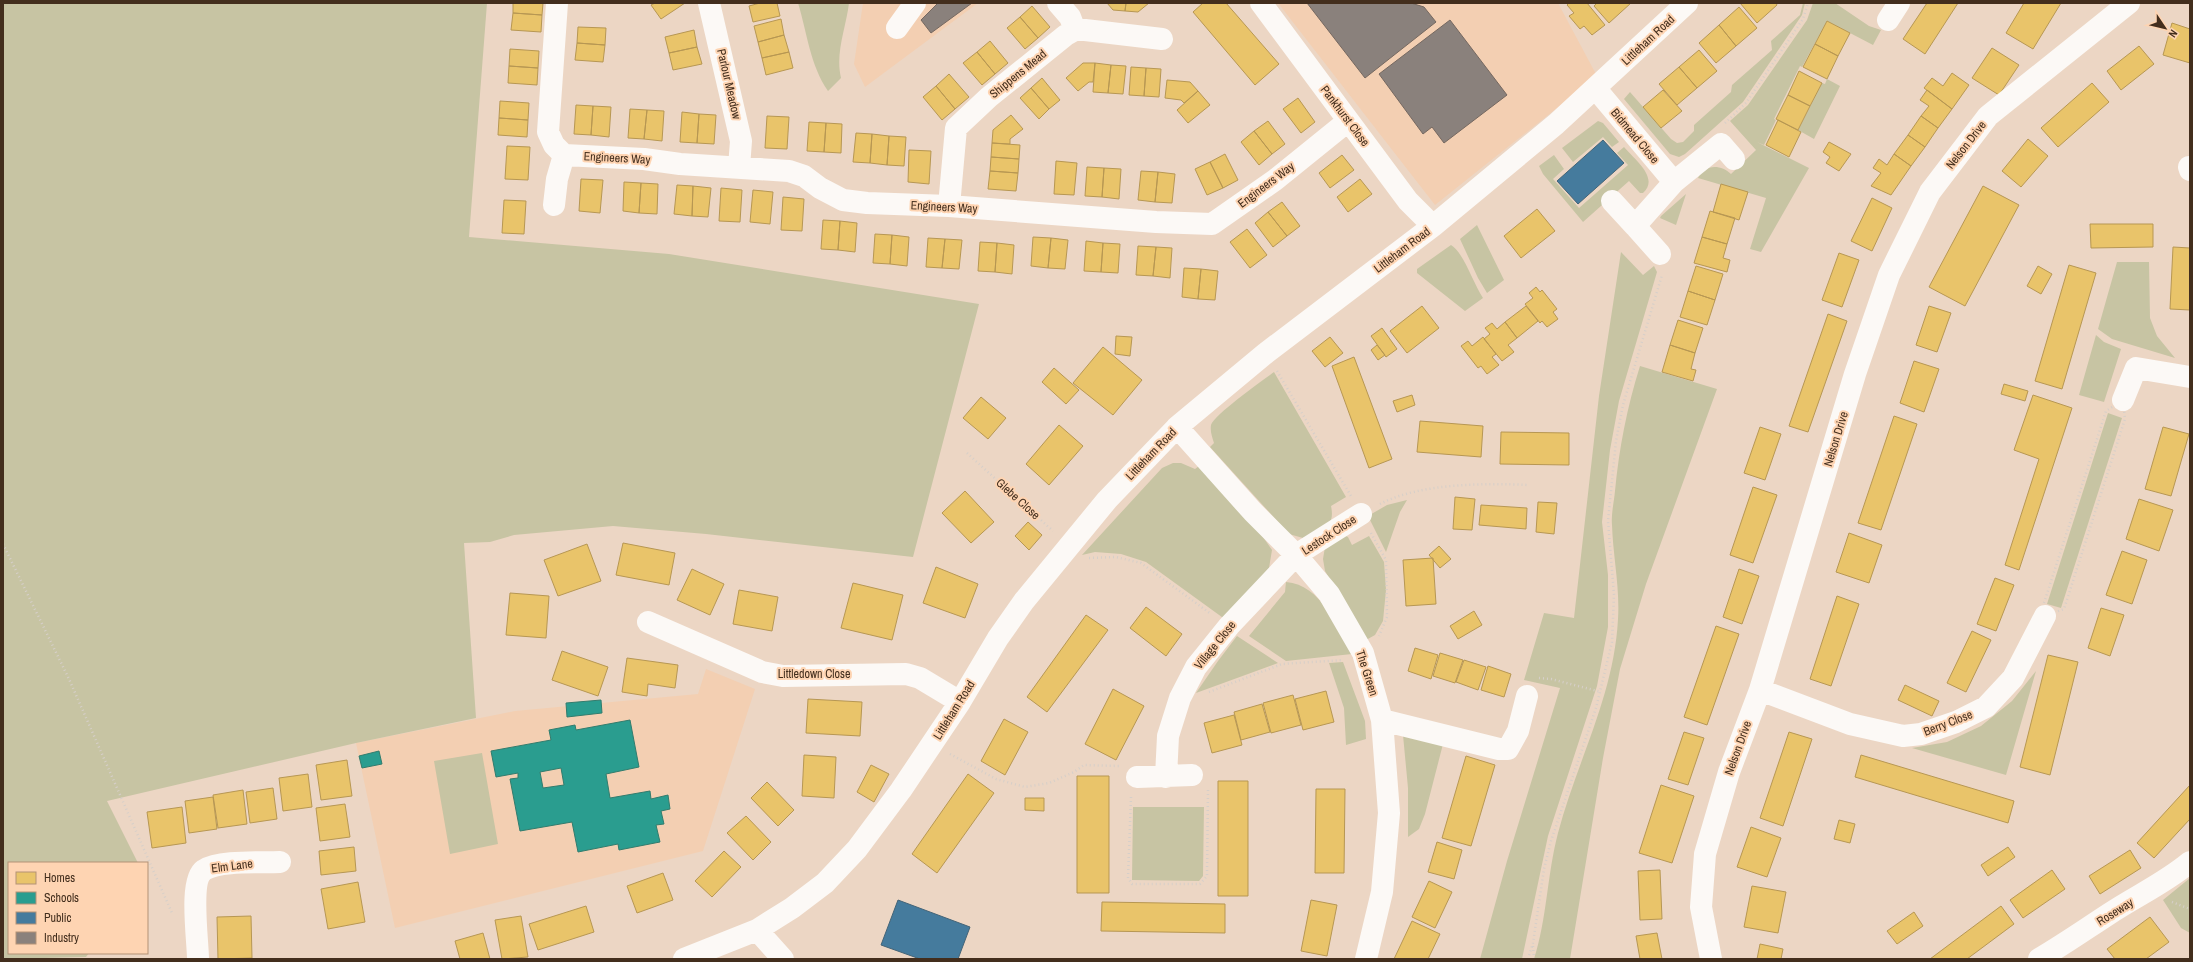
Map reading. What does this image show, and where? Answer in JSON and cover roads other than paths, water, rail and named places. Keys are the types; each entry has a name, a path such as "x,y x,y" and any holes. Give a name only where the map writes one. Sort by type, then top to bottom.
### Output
{"street":[{"path":"554,205 557,179 564,156 554,145 548,132 557,3"},
{"name":"Parlour Meadow","path":"709,3 742,140 739,167"},
{"path":"897,28 915,3"},
{"path":"1058,3 1070,17 1075,30 1121,33 1162,39"},
{"name":"Pankhurst Close","path":"1260,3 1408,201 1433,226"},
{"name":"Littleham Road","path":"684,959 757,930 792,908 825,883 836,872 866,837 934,742 998,638 1024,601 1107,500 1177,427 1266,353 1433,226 1596,89 1687,3"},
{"name":"Nelson Drive","path":"1711,959 1701,907 1705,854 1729,772 1760,690 1855,374 1889,275 1930,192 1988,116 2129,3"},
{"name":"Shippens Mead","path":"949,206 956,128 996,92 1075,30"},
{"name":"Bidmead Close","path":"1596,89 1674,182"},
{"name":"Engineers Way","path":"564,156 644,159 680,164 796,172 830,195 843,200 867,203 949,206 1156,222 1212,224 1275,180 1348,121"},
{"path":"1634,226 1674,182 1720,144 1734,159"},
{"path":"1612,201 1660,254"},
{"path":"2123,400 2136,368 2190,377"},
{"name":"The Green","path":"1177,427 1253,512 1296,555 1329,594 1363,653 1382,720 1389,813 1382,892 1366,959"},
{"name":"Lestock Close","path":"1296,555 1361,514"},
{"name":"Village Close","path":"1166,777 1168,736 1180,698 1196,667 1229,626 1296,555"},
{"name":"Berry Close","path":"1760,690 1850,724 1903,736 1921,734 1956,722 1986,707 2013,678 2045,616"},
{"name":"Littledown Close","path":"648,622 762,672 783,676 906,674 920,678 960,702"},
{"path":"1382,720 1499,749 1508,749 1518,731 1527,696"},
{"path":"1131,778 1166,777 1200,780"},
{"name":"Elm Lane","path":"198,959 195,900 197,879 203,870 221,865 280,862"},
{"name":"Roseway","path":"2039,959 2081,934 2110,914 2155,888 2190,862"},
{"path":"757,930 783,959"}]}
